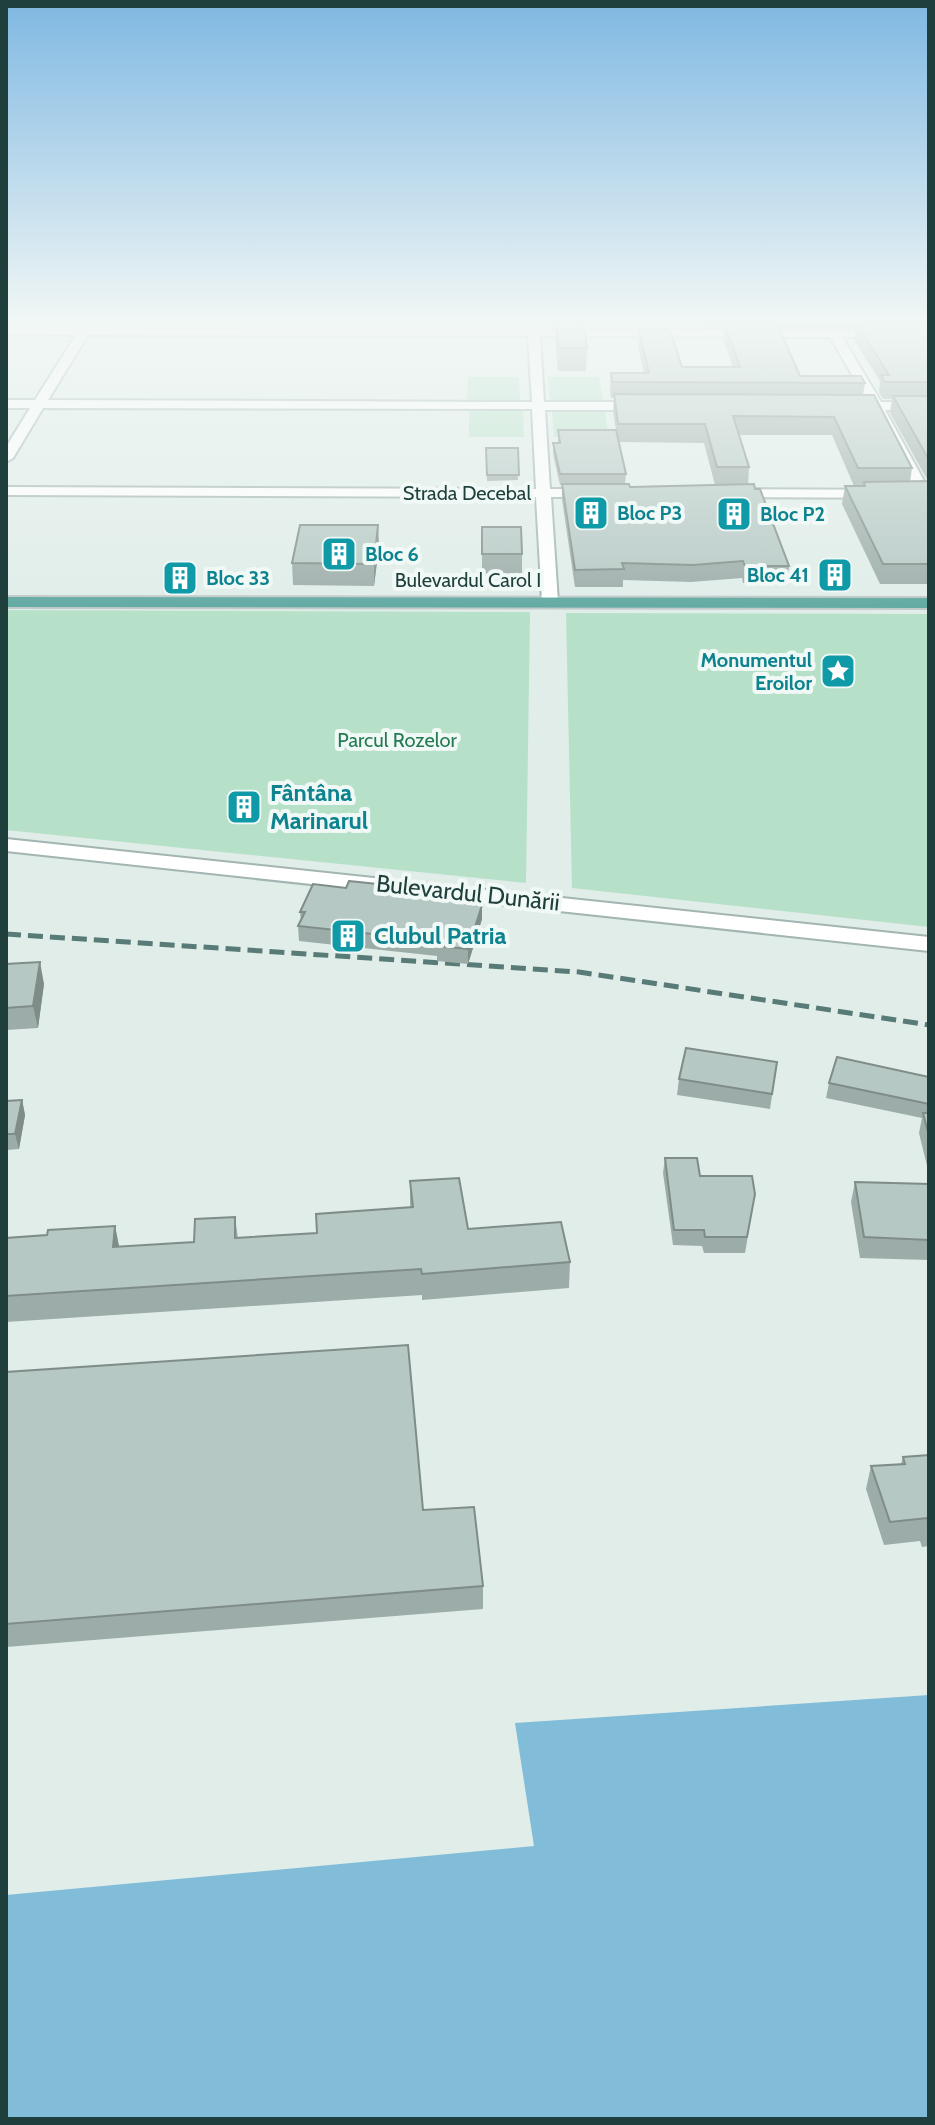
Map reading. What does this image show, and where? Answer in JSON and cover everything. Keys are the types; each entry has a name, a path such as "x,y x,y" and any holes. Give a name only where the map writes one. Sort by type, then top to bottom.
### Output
{"main road":[{"name":"Bulevardul Carol I","path":"6,602 929,603"}],"street":[{"path":"6,458 31,420"},
{"path":"541,420 550,602"},
{"path":"717,493 926,494 885,420"},
{"name":"Strada Decebal","path":"6,491 607,493"},
{"name":"Bulevardul Dunării","path":"6,845 929,944"}],"green space":[{"path":"469,420 523,420 524,437 469,437"},
{"path":"553,420 606,420 609,437 554,437"},
{"name":"Parcul Rozelor","path":"6,610 530,612 526,883 6,830"},
{"path":"566,613 929,614 929,927 572,888"}],"water":[{"path":"929,1695 929,2119 6,2119 6,1895 534,1846 515,1723"}],"building":[{"path":"617,420 734,420 749,467 717,467 705,424 618,424"},
{"path":"835,420 887,420 912,468 858,468"},
{"path":"907,420 929,420 929,460"},
{"path":"558,430 616,430 626,474 560,474 553,443 560,443"},
{"path":"486,448 518,448 519,475 487,475"},
{"path":"929,481 929,564 883,564 845,486 865,486 864,482"},
{"path":"562,484 629,484 630,487 754,484 755,489 760,489 789,566 745,566 743,561 693,565 622,563 624,569 575,570"},
{"path":"300,525 378,525 374,564 292,563"},
{"path":"482,527 521,527 522,554 482,554"},
{"name":"Clubul Patria","path":"349,881 445,891 443,894 471,897 469,903 482,905 468,949 437,946 439,941 298,926 305,912 300,912 313,884 346,888"},
{"path":"40,962 33,1006 6,1008 6,964"},
{"path":"686,1048 777,1062 772,1094 679,1079"},
{"path":"837,1057 929,1077 929,1104 829,1083"},
{"path":"22,1100 15,1134 6,1134 6,1101"},
{"path":"923,1113 929,1113 929,1136"},
{"path":"665,1158 697,1158 700,1176 752,1176 755,1194 747,1237 705,1237 704,1230 674,1230"},
{"path":"459,1178 468,1229 561,1222 570,1262 422,1274 421,1269 6,1296 6,1238 47,1235 48,1230 115,1226 113,1247 194,1242 195,1219 235,1217 235,1238 317,1233 316,1214 413,1207 410,1181"},
{"path":"855,1182 929,1184 929,1240 864,1237"},
{"path":"408,1345 423,1510 474,1507 483,1586 6,1624 6,1372"},
{"path":"929,1455 929,1524 927,1518 890,1522 871,1466 905,1464 903,1457"}],"railway":[{"path":"6,934 579,972 929,1025"}],"place":[{"name":"Bloc P3","path":"591,513"},
{"name":"Bloc P2","path":"734,514"},
{"name":"Bloc 6","path":"339,554"},
{"name":"Bloc 41","path":"835,575"},
{"name":"Bloc 33","path":"180,578"},
{"name":"Monumentul Eroilor","path":"838,671"},
{"name":"Fântâna Marinarul","path":"244,807"},
{"name":"Clubul Patria","path":"348,936"}]}
